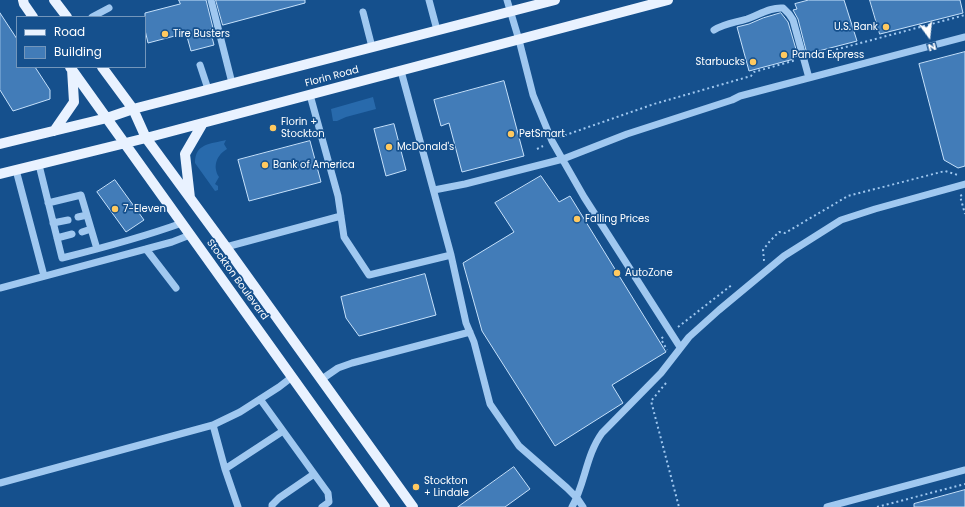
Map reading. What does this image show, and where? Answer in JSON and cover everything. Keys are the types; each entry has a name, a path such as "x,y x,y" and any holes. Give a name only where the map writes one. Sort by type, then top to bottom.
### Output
{"main road":[{"path":"23,0 24,4 33,16"},
{"name":"Florin Road","path":"0,144 106,118 133,109 208,89 555,0"},
{"name":"Florin Road","path":"0,174 125,144 668,0"},
{"path":"58,1 66,16"},
{"path":"54,131 74,102 71,68"},
{"name":"Stockton Boulevard","path":"71,68 385,507"},
{"name":"Stockton Boulevard","path":"103,68 133,109 146,138 322,379 413,507"},
{"path":"190,198 185,154 203,123"}],"street":[{"path":"211,0 232,83"},
{"path":"429,0 437,30"},
{"path":"507,0 533,95 552,141 584,197 680,347"},
{"path":"94,16 109,8"},
{"path":"714,30 723,24 748,19 776,8 783,8 793,20 809,78"},
{"path":"363,12 372,47"},
{"path":"434,190 465,184 563,159 627,134 732,100 740,96 965,37"},
{"path":"200,65 208,89"},
{"path":"401,71 451,255 466,322 474,342 490,404 519,446 577,498 582,507"},
{"path":"310,95 338,196 344,237 369,275 451,255"},
{"path":"39,164 62,258 182,223"},
{"path":"16,170 44,276"},
{"path":"572,507 577,498 597,440 602,434 661,373 689,337 784,256 841,220 875,208 965,184"},
{"path":"48,203 81,195 97,249"},
{"path":"78,217 87,215"},
{"path":"226,247 341,216"},
{"path":"53,223 68,220"},
{"path":"82,232 91,230"},
{"path":"57,238 72,234"},
{"path":"0,288 172,242 190,235"},
{"path":"146,249 176,288"},
{"path":"322,379 338,368 352,363 470,332"},
{"path":"0,483 213,425 240,412 292,377"},
{"path":"260,399 328,493 329,502 322,507"},
{"path":"213,425 225,469 238,507"},
{"path":"225,469 283,431"},
{"path":"827,507 965,470"},
{"path":"272,507 272,505 279,498 314,474"}],"path":[{"path":"536,149 562,136 654,104 751,76 754,72 965,16"},
{"path":"758,265 764,260 763,250 779,232 785,233 848,196 945,171 958,176"},
{"path":"965,195 960,196 965,214"},
{"path":"672,359 660,339 683,325 733,285"},
{"path":"669,380 651,401 679,507"},
{"path":"877,507 965,484"}],"shaded area":[{"path":"373,97 376,109 333,121 331,109"},
{"path":"226,140 224,144 227,149 223,151 218,158 216,165 219,177 215,184 218,186 218,190 215,191 195,163 196,156 201,148"}],"building":[{"path":"179,0 206,0 213,28 210,29 214,45 191,51 186,33 148,43 145,13 180,4"},
{"path":"216,0 305,0 305,3 223,25"},
{"path":"809,0 844,0 857,41 807,54 798,19 793,10 797,9 795,4"},
{"path":"870,0 960,0 963,13 880,34"},
{"path":"0,13 16,37 16,68 36,68 50,90 50,99 13,111 0,90"},
{"path":"781,13 788,22 798,56 794,57 794,59 749,71 737,27"},
{"path":"965,52 965,166 958,168 944,160 919,64"},
{"path":"504,81 524,156 462,172 449,123 441,126 434,100"},
{"path":"394,124 406,170 386,176 374,129"},
{"path":"310,141 321,182 249,201 238,160"},
{"path":"541,176 559,202 570,196 666,352 612,385 623,403 555,446 482,331 463,263 514,232 495,203"},
{"path":"115,180 144,220 126,232 97,192"},
{"path":"425,274 436,315 359,336 346,318 341,297"},
{"path":"514,467 530,489 505,507 458,507"},
{"path":"965,490 965,507 914,507 914,504"}],"place":[{"name":"U.S. Bank","path":"886,27"},
{"name":"Tire Busters","path":"165,34"},
{"name":"Panda Express","path":"784,55"},
{"name":"Starbucks","path":"753,62"},
{"name":"Florin + Stockton","path":"273,128"},
{"name":"PetSmart","path":"511,134"},
{"name":"McDonald's","path":"389,147"},
{"name":"Bank of America","path":"265,165"},
{"name":"7-Eleven","path":"115,209"},
{"name":"Falling Prices","path":"577,219"},
{"name":"AutoZone","path":"617,273"},
{"name":"Stockton + Lindale","path":"416,487"}]}
